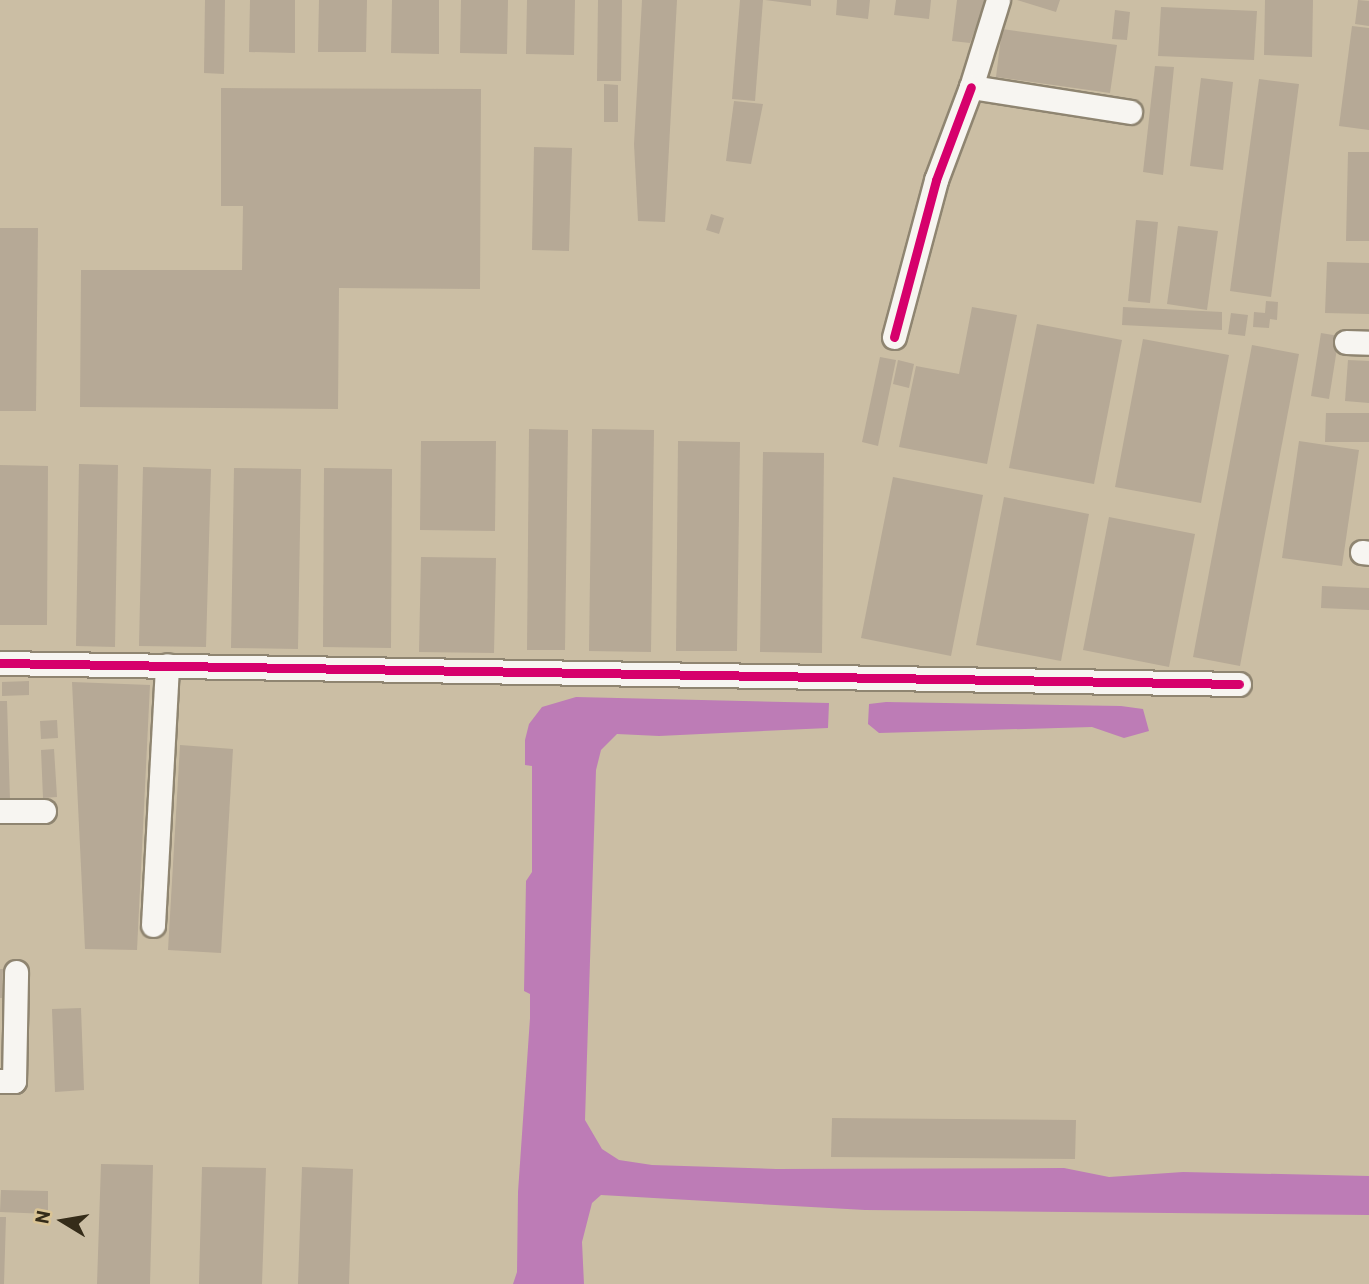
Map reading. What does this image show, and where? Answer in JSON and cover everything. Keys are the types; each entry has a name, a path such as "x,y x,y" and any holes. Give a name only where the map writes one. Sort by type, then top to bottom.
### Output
{"street":[{"path":"894,337 936,180 971,87 998,0"},
{"path":"971,87 1130,112"},
{"path":"1346,342 1369,343"},
{"path":"0,663 1239,684"},
{"path":"153,925 167,665"},
{"path":"0,811 44,811"},
{"path":"0,1081 14,1081 16,972"}],"shaded area":[{"path":"576,697 829,703 828,728 659,736 617,734 601,750 596,770 585,1120 602,1149 619,1160 652,1165 776,1169 1064,1168 1109,1177 1183,1172 1369,1176 1369,1215 865,1210 601,1195 592,1203 582,1242 584,1284 513,1284 517,1272 518,1192 530,1018 530,994 524,991 526,881 532,872 532,766 525,765 525,740 529,724 542,707"},
{"path":"886,702 1121,706 1143,709 1149,731 1124,738 1092,727 879,733 868,724 869,704"}],"building":[{"path":"205,0 225,0 224,74 204,73"},
{"path":"250,0 295,0 295,53 249,52"},
{"path":"319,0 367,0 366,52 318,52"},
{"path":"392,0 439,0 439,54 391,53"},
{"path":"461,0 508,0 507,54 460,53"},
{"path":"527,0 575,0 574,55 526,54"},
{"path":"598,0 622,0 621,81 597,81"},
{"path":"642,0 677,0 665,222 638,221 634,144"},
{"path":"740,0 763,0 755,101 732,99"},
{"path":"765,0 811,0 811,6"},
{"path":"837,0 870,0 868,19 836,15"},
{"path":"896,0 931,0 929,19 894,15"},
{"path":"957,0 986,0 970,43 952,41"},
{"path":"1017,0 1060,0 1056,12"},
{"path":"1265,0 1313,0 1312,57 1264,55"},
{"path":"1358,0 1369,1 1369,26 1355,24"},
{"path":"1161,7 1257,11 1254,60 1158,56"},
{"path":"1115,10 1130,12 1127,40 1112,39"},
{"path":"1352,26 1369,28 1369,130 1339,126"},
{"path":"1002,29 1117,45 1110,93 996,77"},
{"path":"1155,66 1174,67 1163,175 1143,172"},
{"path":"1201,78 1233,82 1223,170 1190,166"},
{"path":"1259,79 1299,84 1271,297 1230,291"},
{"path":"604,84 618,85 618,122 604,122"},
{"path":"221,88 481,89 480,289 339,288 338,409 80,407 81,270 242,270 243,206 221,206"},
{"path":"734,101 763,104 751,164 726,161"},
{"path":"534,147 572,148 569,251 532,250"},
{"path":"1348,152 1369,152 1369,241 1346,241"},
{"path":"711,214 724,218 719,234 706,230"},
{"path":"1136,220 1158,222 1150,303 1128,301"},
{"path":"1178,226 1218,231 1207,310 1167,304"},
{"path":"0,228 38,228 36,411 0,411"},
{"path":"1327,262 1369,263 1369,314 1325,313"},
{"path":"1266,301 1278,302 1277,320 1270,319 1269,328 1253,327 1254,312 1265,313"},
{"path":"972,307 1017,315 987,464 899,447 916,366 959,374"},
{"path":"1123,307 1222,312 1222,330 1122,325"},
{"path":"1231,313 1248,315 1245,336 1228,334"},
{"path":"1037,324 1122,340 1094,484 1009,468"},
{"path":"1321,333 1339,336 1329,399 1311,396"},
{"path":"1143,339 1229,355 1201,503 1115,487"},
{"path":"1252,345 1299,354 1240,666 1193,657"},
{"path":"880,357 896,360 878,446 862,442"},
{"path":"898,360 914,364 909,388 893,384"},
{"path":"1348,360 1369,361 1369,403 1345,401"},
{"path":"1326,413 1369,413 1369,442 1325,442"},
{"path":"529,429 568,430 565,650 527,650"},
{"path":"592,429 654,430 651,652 589,651"},
{"path":"421,441 496,441 495,531 420,530"},
{"path":"678,441 740,442 737,651 676,651"},
{"path":"1299,441 1359,450 1342,566 1282,558"},
{"path":"763,452 824,453 822,653 760,652"},
{"path":"79,464 118,465 115,647 76,646"},
{"path":"0,465 48,466 47,625 0,625"},
{"path":"143,467 211,469 206,647 139,646"},
{"path":"234,468 301,469 298,649 231,648"},
{"path":"324,468 392,469 391,648 323,647"},
{"path":"893,477 983,495 951,656 861,638"},
{"path":"1004,497 1089,514 1061,661 976,645"},
{"path":"1109,517 1195,534 1169,667 1083,650"},
{"path":"421,557 496,558 494,653 419,652"},
{"path":"1322,586 1369,588 1369,610 1321,608"},
{"path":"29,681 29,695 2,696 2,682"},
{"path":"72,682 150,685 137,950 85,949"},
{"path":"0,701 7,701 10,800 0,800"},
{"path":"57,720 58,738 41,739 40,721"},
{"path":"180,745 233,749 221,953 168,950"},
{"path":"54,749 57,797 43,798 41,750"},
{"path":"0,969 3,969 2,998 0,998"},
{"path":"81,1008 84,1090 55,1092 52,1009"},
{"path":"832,1118 1076,1120 1075,1159 831,1157"},
{"path":"101,1164 153,1165 150,1284 97,1284"},
{"path":"202,1167 266,1168 262,1284 199,1284"},
{"path":"302,1167 353,1169 349,1284 298,1284"},
{"path":"1,1190 48,1191 48,1214 0,1212"},
{"path":"0,1217 6,1217 4,1284 0,1284"}],"cycle path":[{"path":"894,337 936,180 971,87"},
{"path":"0,663 1239,684"}]}
